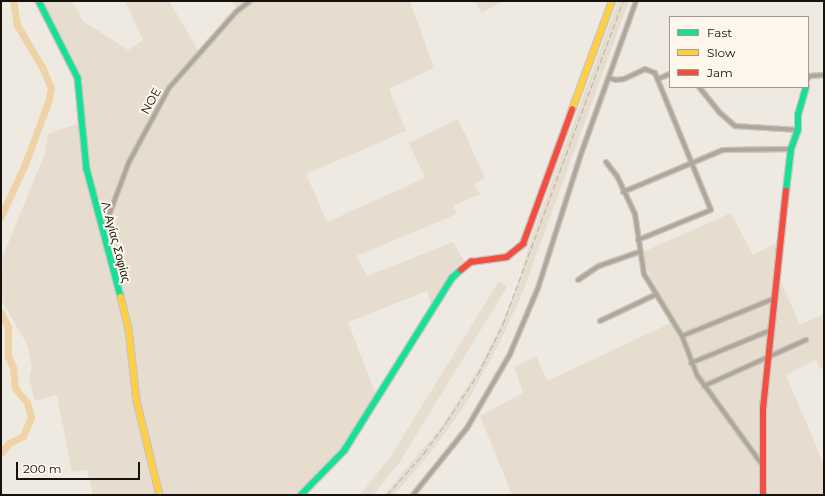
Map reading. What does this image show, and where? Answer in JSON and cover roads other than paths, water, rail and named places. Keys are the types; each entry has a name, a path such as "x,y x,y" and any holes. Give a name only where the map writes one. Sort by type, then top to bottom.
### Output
{"street":[{"name":"Λ. Αγίας Σοφίας","path":"39,1 78,78 86,169 129,329 137,401 160,495"},
{"name":"NOE","path":"102,233 129,162 170,88 232,17 250,1"},
{"path":"301,495 344,451 457,272 479,260 507,257 523,244 612,1"},
{"path":"413,495 467,428 510,354 538,288 636,1"},
{"path":"609,78 616,80 645,69 651,69 658,79 711,210 638,240"},
{"path":"658,79 669,74"},
{"path":"809,76 824,75"},
{"path":"700,88 720,113 735,126 798,130"},
{"path":"763,495 762,409 770,356 773,299 791,149 798,130 798,115 806,88"},
{"path":"623,192 691,162 723,150 791,149"},
{"path":"606,162 616,176 635,214 639,252 644,274 655,296 682,336 691,363 704,386 763,466"},
{"path":"578,280 598,266 639,252"},
{"path":"600,322 655,296"},
{"path":"682,336 773,299"},
{"path":"691,363 771,330"},
{"path":"704,386 806,340"}],"waterway":[{"path":"1,216 25,164 48,102 51,88 42,67 17,25 13,1"},
{"path":"1,313 8,327 8,356 13,368 15,388 27,403 31,417 23,436 9,443 1,453"}],"railway":[{"path":"387,495 424,453 447,421 478,374 503,324 623,1"}]}
